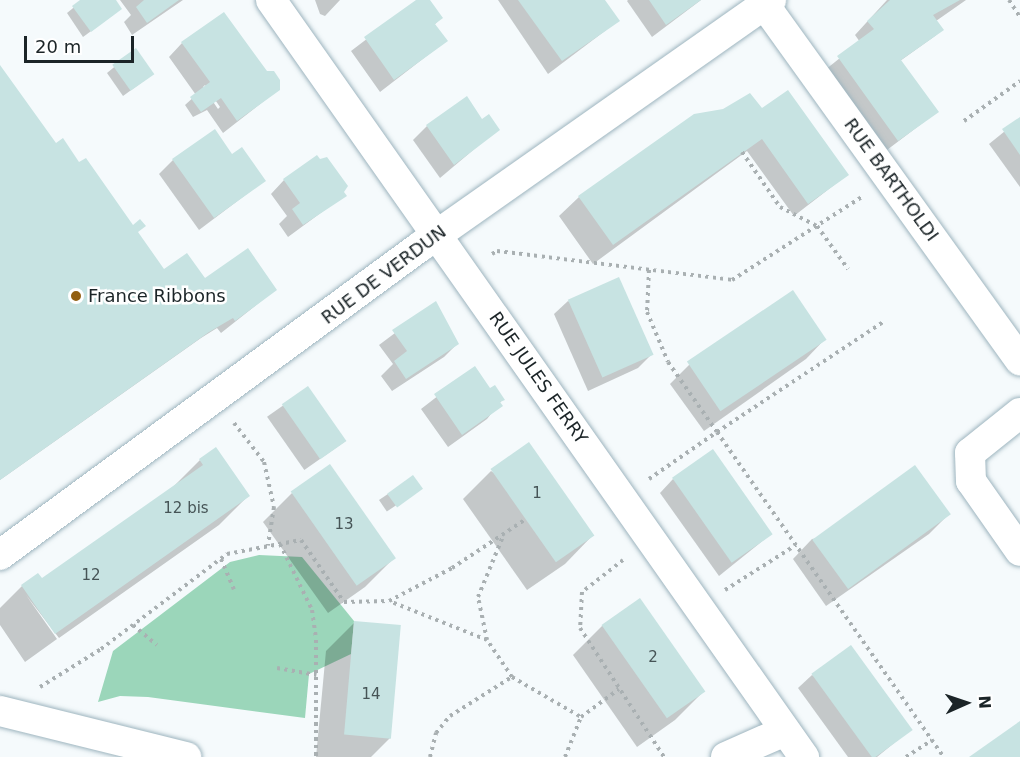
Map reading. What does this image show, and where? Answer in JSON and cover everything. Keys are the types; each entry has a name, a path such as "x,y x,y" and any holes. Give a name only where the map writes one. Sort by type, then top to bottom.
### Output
{"street":[{"name":"RUE JULES FERRY","path":"271,0 804,757"},
{"name":"RUE DE VERDUN","path":"0,555 216,399 436,235 766,2"},
{"name":"RUE BARTHOLDI","path":"766,2 1020,361"},
{"path":"1020,413 970,453 971,482 1020,551"},
{"path":"3,712 186,757"},
{"path":"726,757 785,731"}],"path":[{"path":"1009,0 1020,17"},
{"path":"964,122 1020,81"},
{"path":"742,152 780,207 817,226 848,269"},
{"path":"462,272 497,251 732,280 890,178"},
{"path":"649,270 647,312 668,362 944,757"},
{"path":"622,498 883,322"},
{"path":"216,399 264,462 273,507 268,546"},
{"path":"389,601 452,568 526,519"},
{"path":"504,533 478,597 487,640 512,677 581,717"},
{"path":"651,539 582,592 580,628 664,757"},
{"path":"3,712 61,671 133,625 227,554 301,540 345,602 389,601 487,640"},
{"path":"280,544 312,609 316,675 316,757"},
{"path":"699,606 796,545"},
{"path":"220,559 234,589"},
{"path":"133,625 157,645"},
{"path":"277,668 316,675"},
{"path":"430,757 436,733 450,716 512,677"},
{"path":"565,757 581,717 619,688"},
{"path":"906,757 932,740"}],"green space":[{"path":"259,555 302,557 354,621 351,654 309,674 305,718 148,697 120,696 98,702 113,651 230,562"}],"building":[{"path":"80,0 116,0 122,9 91,32 72,6"},
{"path":"144,0 179,0 147,23 136,7"},
{"path":"416,0 430,0 443,18 435,24 448,41 394,80 364,37"},
{"path":"518,0 605,0 620,21 562,61"},
{"path":"649,0 701,0 666,25"},
{"path":"890,0 960,0 933,15 944,30 901,60 939,112 898,141 837,56 874,29 867,21"},
{"path":"224,12 267,71 274,71 280,80 280,90 237,121 221,98 201,112 190,97 210,82 181,42"},
{"path":"136,48 154,74 131,91 112,65"},
{"name":"France Ribbons","path":"0,65 56,143 63,138 79,162 86,158 133,225 140,219 146,226 138,232 164,269 187,253 205,278 248,248 277,290 235,321 233,318 209,332 0,480"},
{"path":"788,90 849,175 808,204 762,139 613,245 578,196 694,114 723,109 750,93 762,108"},
{"path":"467,96 482,119 489,114 500,130 454,165 426,125"},
{"path":"1020,117 1020,155 1002,129"},
{"path":"215,129 232,154 242,147 266,181 214,218 172,159"},
{"path":"317,155 320,159 327,157 348,186 344,192 347,196 303,225 292,209 300,203 283,179"},
{"path":"619,277 654,355 602,377 568,300"},
{"path":"793,290 827,340 720,411 687,362"},
{"path":"436,301 459,344 406,379 394,361 407,351 392,330"},
{"path":"475,366 490,388 495,385 505,400 500,402 503,406 462,435 434,394"},
{"path":"308,386 346,441 320,459 282,404"},
{"path":"529,442 594,535 556,562 490,469"},
{"path":"216,447 250,496 55,634 21,585 38,573 42,578 203,465 199,459"},
{"path":"713,449 773,534 732,563 672,478"},
{"path":"330,464 396,558 357,586 291,492"},
{"path":"915,465 951,514 848,589 812,540"},
{"path":"413,475 423,489 397,508 387,494"},
{"path":"640,598 705,691 667,718 601,625"},
{"path":"354,621 401,625 391,739 344,735"},
{"path":"851,645 913,730 875,757 872,757 811,674"},
{"path":"1020,721 1020,757 969,757"}],"place":[{"name":"France Ribbons","path":"76,296"}]}
